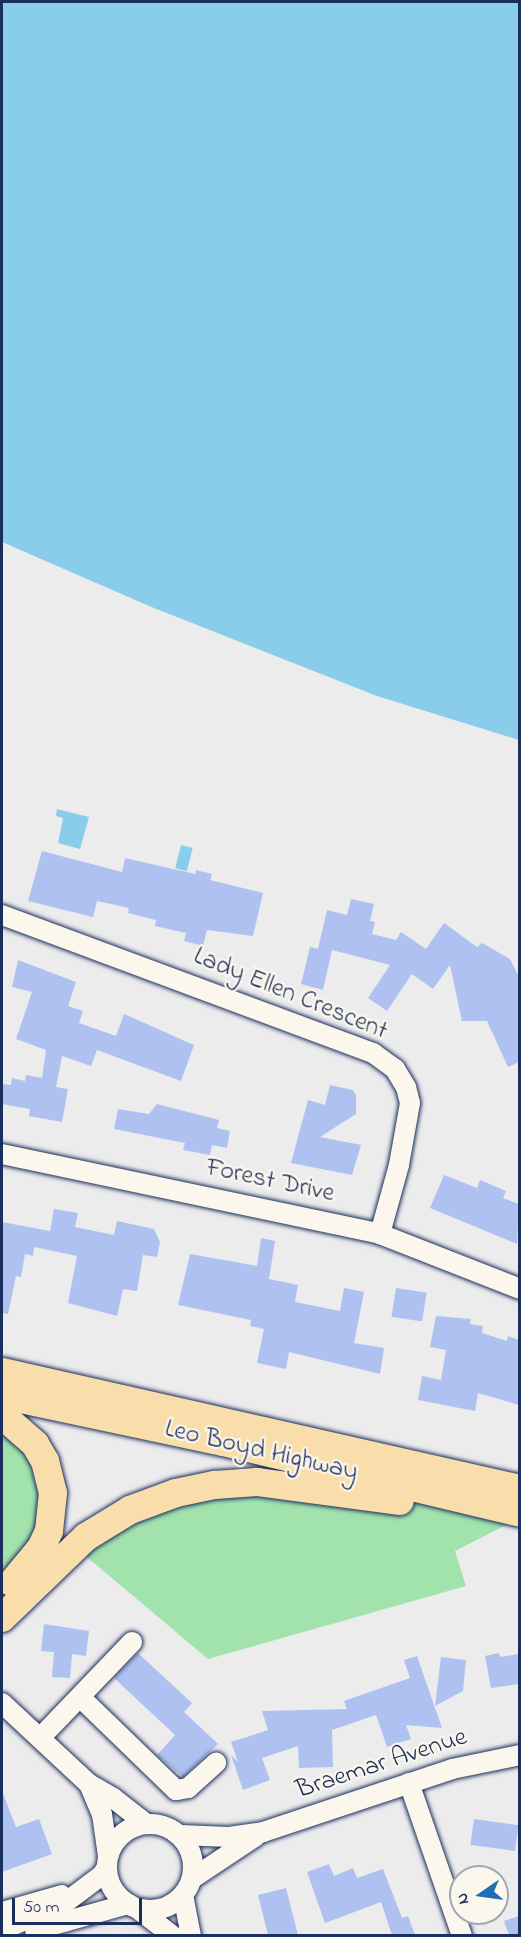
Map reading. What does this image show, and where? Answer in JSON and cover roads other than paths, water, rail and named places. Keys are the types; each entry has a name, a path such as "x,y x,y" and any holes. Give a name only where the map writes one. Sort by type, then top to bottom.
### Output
{"highway":[{"name":"Leo Boyd Highway","path":"2,1372 519,1489"},
{"name":"Leo Boyd Highway","path":"2,1395 223,1442 519,1513"},
{"path":"2,1415 26,1433 45,1461 53,1512 41,1548 2,1593"},
{"path":"2,1618 86,1536 138,1507 200,1487 257,1482 426,1504 483,1504"}],"street":[{"name":"Lady Ellen Crescent","path":"2,915 373,1053 395,1069 406,1087 410,1103 399,1165 380,1234"},
{"name":"Forest Drive","path":"2,1154 380,1234 519,1289"},
{"path":"40,1738 132,1642"},
{"path":"80,1697 176,1790 188,1788 216,1763"},
{"path":"3,1706 89,1784 113,1798 145,1823"},
{"name":"Braemar Avenue","path":"181,1835 228,1837 263,1832 486,1759 519,1755"},
{"path":"409,1783 462,1935"},
{"path":"89,1784 102,1814 107,1861 116,1894 173,1935"},
{"path":"2,1930 48,1912 85,1889 107,1861 122,1834 145,1823 159,1824 181,1835 191,1851 193,1878 183,1895 170,1906 154,1910 133,1906 103,1908 17,1935"},
{"name":"Braemar Avenue","path":"193,1878 263,1832"},
{"path":"5,1911 85,1889"},
{"path":"183,1895 191,1935"},
{"path":"59,1935 103,1908"}],"water":[{"path":"2,2 519,2 519,740 377,696 149,606 2,542"},
{"path":"57,809 89,817 80,849 58,843 63,818 56,816"},
{"path":"181,845 193,848 187,871 175,868"}]}
